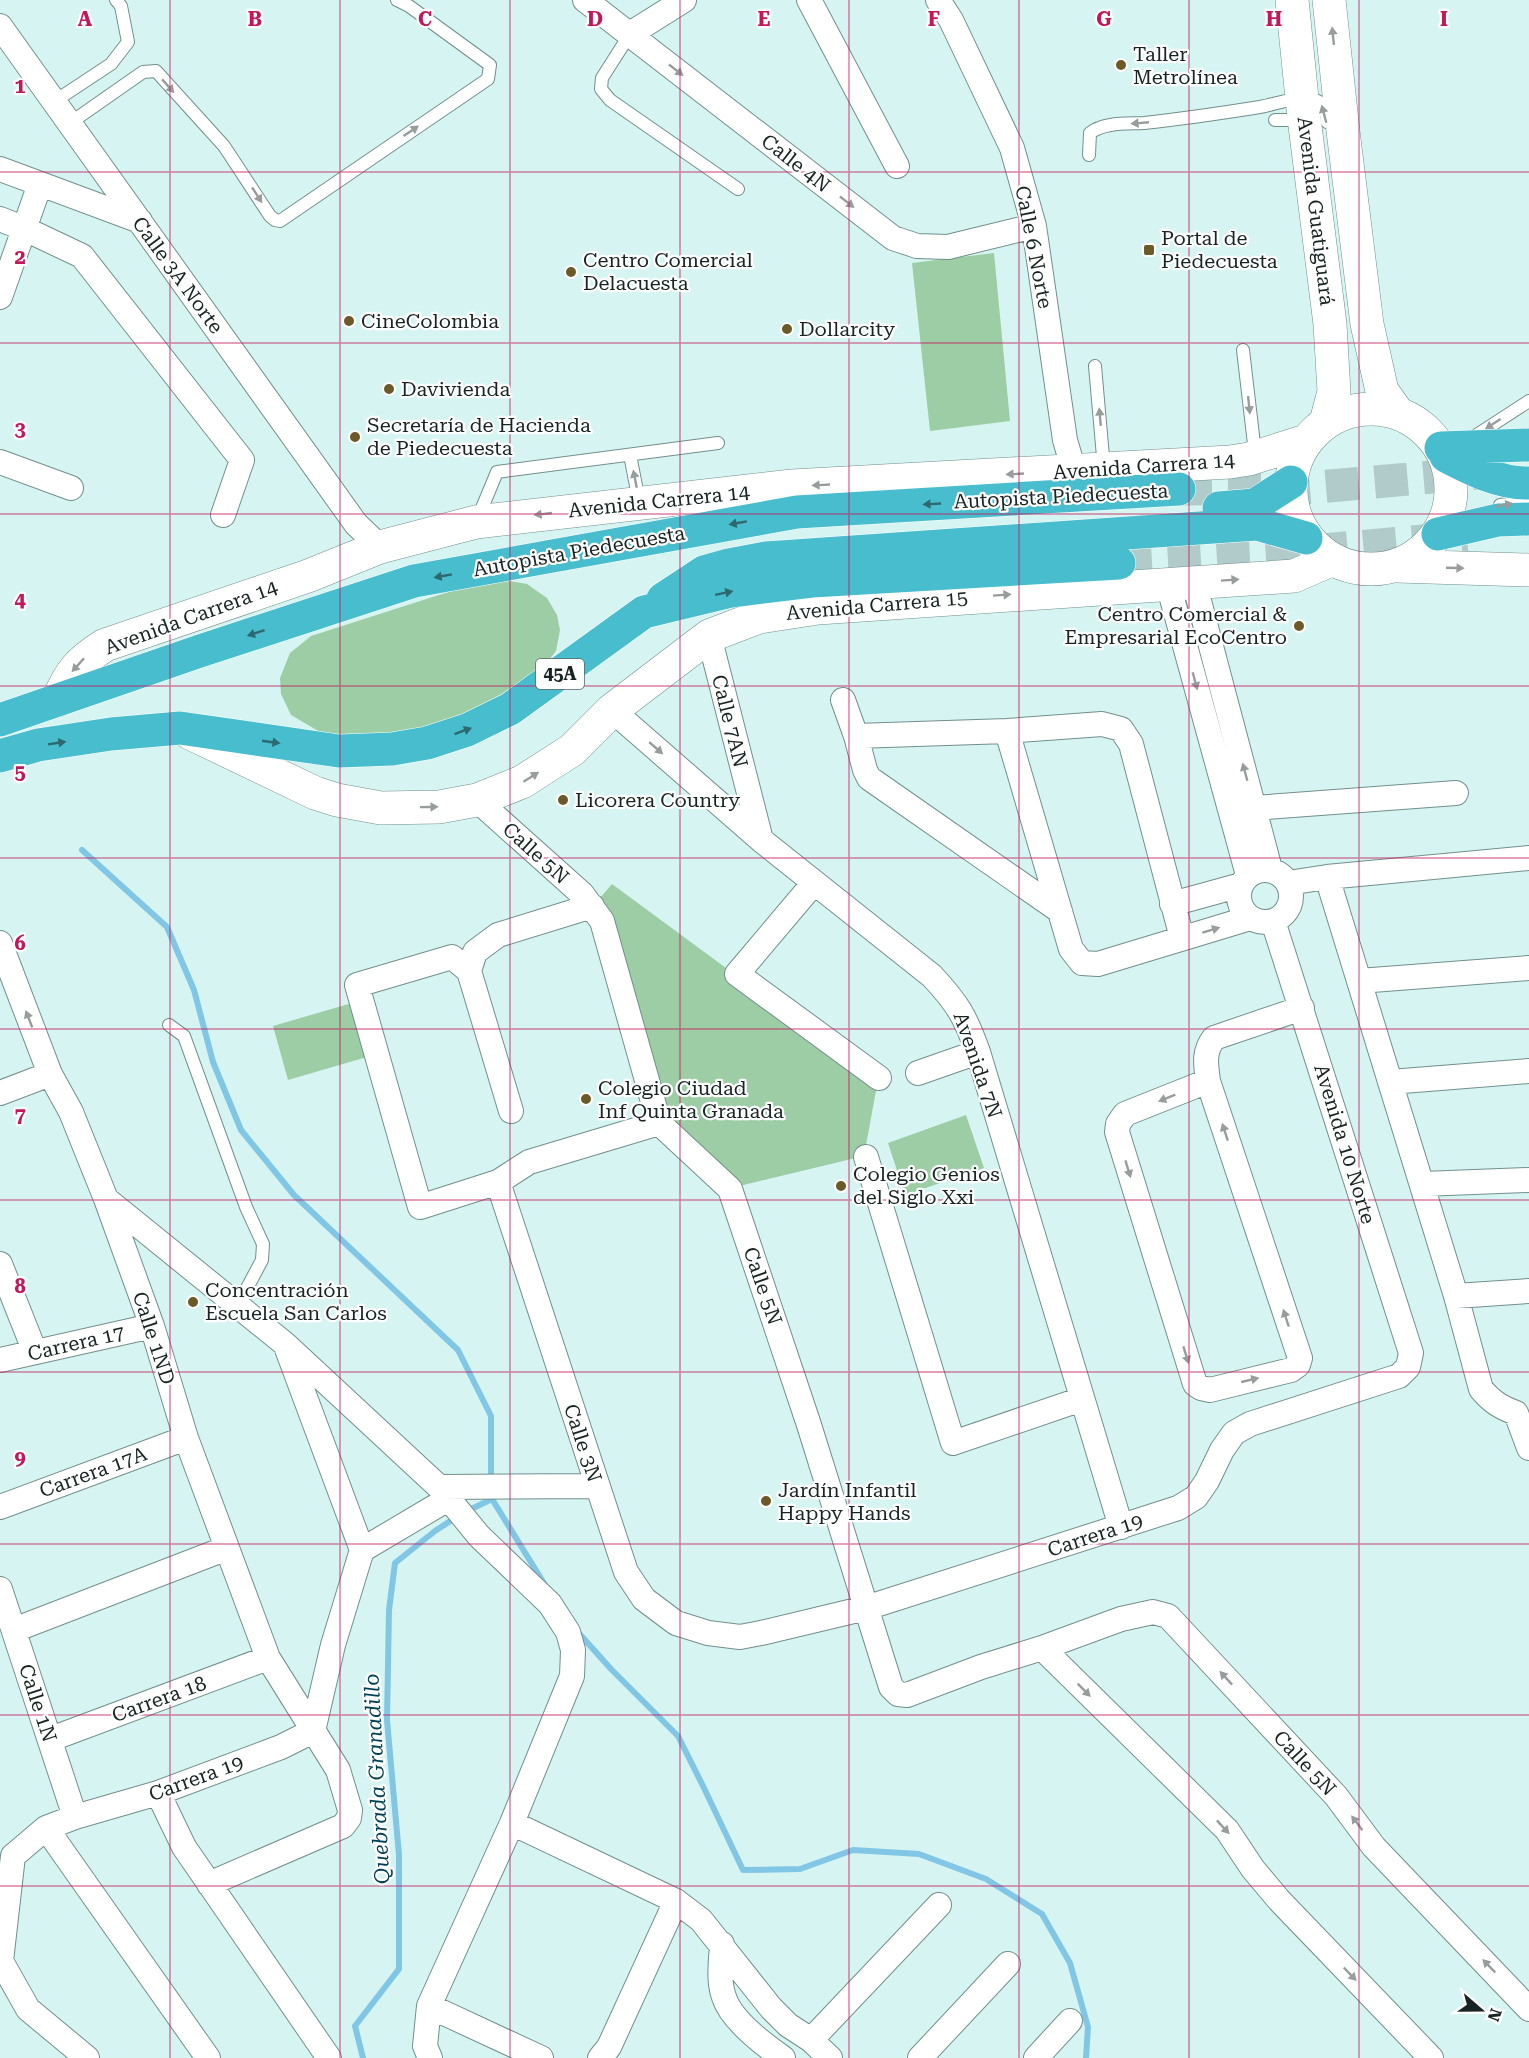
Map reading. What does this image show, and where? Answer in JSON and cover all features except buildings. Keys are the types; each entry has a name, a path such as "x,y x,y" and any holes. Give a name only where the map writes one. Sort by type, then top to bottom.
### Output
{"highway":[{"path":"1448,455 1529,445"},
{"path":"1448,455 1468,468 1494,477 1529,483"},
{"path":"622,544 701,551 812,537 1254,505 1291,482"},
{"name":"Autopista Piedecuesta","path":"0,720 414,581 797,512 1179,489"},
{"path":"1439,531 1498,520 1524,528"},
{"path":"644,612 704,572 766,558 1257,524 1306,538"},
{"name":"45A","path":"0,756 38,745 111,734 180,728 339,751 375,751 427,743 467,730 510,709 644,612 731,591 812,581 1119,563"}],"street":[{"name":"Calle 4N","path":"585,0 893,238 917,246 948,247 1034,226"},
{"path":"630,34 684,0"},
{"path":"809,0 897,166"},
{"name":"Calle 6 Norte","path":"938,0 951,20 1012,148 1034,226 1073,463"},
{"name":"Avenida Guatiguará","path":"1292,0 1330,324 1334,392 1328,420"},
{"name":"Avenida Guatiguará","path":"1329,0 1367,324 1385,405"},
{"name":"Calle 3A Norte","path":"0,26 365,542 369,596"},
{"path":"0,168 140,221"},
{"path":"0,297 40,184"},
{"path":"0,219 82,256 242,460 223,515"},
{"path":"1397,566 1423,551 1439,531 1448,513 1452,481 1448,455 1422,426 1385,405 1348,412 1328,420 1296,460 1291,482 1292,502 1297,521 1306,538 1331,560 1352,568 1374,570 1397,566 1529,570"},
{"name":"Avenida Carrera 14","path":"58,700 68,677 85,657 105,645 308,576 365,542 476,522 792,486 1073,463 1230,462 1249,459 1328,420"},
{"path":"0,462 71,488"},
{"name":"Avenida Carrera 15","path":"180,728 315,793 337,800 381,808 439,807 477,800 522,782 572,750 612,710 709,636 759,617 818,608 1294,576 1331,560"},
{"path":"1181,583 1254,808 1262,878"},
{"path":"1007,731 1071,949 1082,963 1098,964 1182,938 1283,915 1290,905 1291,894 1262,878 1181,583"},
{"name":"Calle 7AN","path":"709,636 761,840"},
{"path":"843,700 869,777 1060,911"},
{"name":"Avenida 7N","path":"612,710 813,884 932,976 953,999 966,1019 978,1052 1121,1527"},
{"path":"856,736 1007,731 1102,724 1121,729 1131,744 1182,938"},
{"path":"1254,808 1455,792"},
{"name":"Calle 5N","path":"477,800 582,894 602,921 659,1123 730,1189 809,1425 891,1687 898,1694 907,1695 1121,1619 1153,1612 1168,1616 1336,1796 1374,1847 1529,2009"},
{"path":"1172,904 1262,878 1327,877 1529,858"},
{"path":"1327,877 1456,1296 1481,1389 1499,1407 1523,1412 1529,1449"},
{"path":"1262,878 1238,897 1241,909 1262,919"},
{"path":"813,884 737,974 879,1078"},
{"path":"469,971 475,952 498,935 592,906"},
{"name":"Avenida 10 Norte","path":"1262,919 1302,1008 1411,1353 1408,1367"},
{"name":"Calle 1ND","path":"0,943 50,1074 71,1112 106,1199 152,1326 186,1438 268,1658 338,1770 350,1810 349,1818 343,1826 209,1884"},
{"path":"512,1111 469,971 452,957 357,985 420,1207 498,1182 530,1162 659,1123"},
{"path":"1359,981 1529,968"},
{"path":"1208,1082 1125,1114 1118,1124 1117,1132 1195,1384 1210,1390 1291,1370 1298,1365 1300,1358 1208,1082 1205,1056 1208,1045 1214,1038 1302,1008"},
{"path":"918,1073 978,1052"},
{"path":"1390,1082 1529,1071"},
{"path":"0,1093 50,1074"},
{"path":"866,1157 953,1443 1082,1399"},
{"path":"1422,1185 1529,1180"},
{"name":"Calle 3N","path":"498,1182 626,1572 644,1599 676,1623 708,1633 740,1637"},
{"path":"106,1199 285,1344 447,1497 479,1536 549,1604 568,1632 573,1650 572,1676 512,1823 429,2006 425,2046 430,2058"},
{"path":"0,1264 35,1352"},
{"path":"1456,1296 1529,1291"},
{"name":"Carrera 17","path":"0,1360 152,1326"},
{"path":"285,1344 362,1550 333,1645 313,1731"},
{"name":"Carrera 19","path":"740,1637 866,1608 1178,1508 1196,1497 1234,1433 1250,1424 1399,1377 1408,1367"},
{"name":"Carrera 17A","path":"0,1507 186,1438"},
{"path":"362,1550 447,1497 478,1488 597,1486"},
{"path":"14,1629 227,1548"},
{"name":"Calle 1N","path":"0,1589 75,1817"},
{"path":"1042,1648 1227,1830 1253,1869 1280,1900 1431,2058"},
{"name":"Carrera 18","path":"51,1740 268,1658"},
{"name":"Carrera 19","path":"87,2058 28,2009 1,1961 13,1856 46,1828 75,1817 158,1793 281,1747 313,1731"},
{"path":"158,1793 184,1848 329,2058"},
{"path":"512,1823 676,1900 701,1920 771,2008 788,2025 811,2040 830,2058"},
{"path":"46,1828 208,2058"},
{"path":"600,2058 609,2047 676,1900"},
{"path":"811,2040 939,1905"},
{"path":"722,1944 721,1981 724,1997 736,2019 774,2056"},
{"path":"920,2058 1008,1964"},
{"path":"429,2006 542,2058"},
{"path":"1036,2058 1070,2021"}],"lane":[{"path":"54,101 111,64 128,42 121,6 116,0"},
{"path":"70,123 143,72 156,71 224,146 270,216 280,221 488,79 490,65 409,6 397,0"},
{"path":"630,34 602,78 601,89 610,100 738,189"},
{"path":"1089,155 1090,134 1102,127 1162,121 1306,123"},
{"path":"1243,350 1254,444 1249,459"},
{"path":"1073,463 1095,366"},
{"path":"1529,401 1448,455 1473,480 1513,492 1529,494"},
{"path":"476,522 497,472 718,443"},
{"path":"630,455 639,504"},
{"path":"1439,531 1481,510 1503,504 1529,502"},
{"path":"170,1025 184,1036 246,1207 263,1244 262,1260 238,1305"}],"green space":[{"path":"994,253 1010,421 930,431 912,263"},
{"path":"504,580 527,584 547,598 557,615 560,630 556,651 538,674 468,713 421,728 374,738 320,732 291,715 281,694 280,678 290,653 311,636 467,586"},
{"path":"612,884 878,1080 864,1156 731,1188 661,1122 594,905"},
{"path":"352,1003 367,1057 288,1080 273,1026"},
{"path":"966,1115 984,1168 905,1195 888,1143"}],"waterway":[{"path":"82,850 167,927 194,990 213,1062 241,1130 294,1195 458,1350 491,1416 491,1483"},
{"path":"491,1493 492,1499 545,1585"},
{"name":"Quebrada Granadillo","path":"467,1511 492,1499"},
{"name":"Quebrada Granadillo","path":"363,2058 355,2026 399,1969 399,1855 387,1720 389,1610 395,1563 458,1516"},
{"path":"576,1630 611,1669 678,1736 743,1870 800,1869 853,1850 919,1854 986,1879 1042,1914 1070,1963 1088,2027 1086,2058"}],"tunnel":[{"path":"1179,489 1305,488 1491,472"},
{"path":"1119,563 1278,554 1467,537"}],"place":[{"name":"Taller Metrolínea","path":"1121,65"},
{"name":"Portal de Piedecuesta","path":"1149,250"},
{"name":"Centro Comercial Delacuesta","path":"571,272"},
{"name":"CineColombia","path":"349,321"},
{"name":"Dollarcity","path":"787,329"},
{"name":"Davivienda","path":"389,389"},
{"name":"Secretaría de Hacienda de Piedecuesta","path":"355,437"},
{"name":"Centro Comercial & Empresarial EcoCentro","path":"1299,626"},
{"name":"Licorera Country","path":"563,800"},
{"name":"Colegio Ciudad Inf Quinta Granada","path":"586,1099"},
{"name":"Colegio Genios del Siglo Xxi","path":"841,1186"},
{"name":"Concentración Escuela San Carlos","path":"193,1302"},
{"name":"Jardín Infantil Happy Hands","path":"766,1501"}]}
